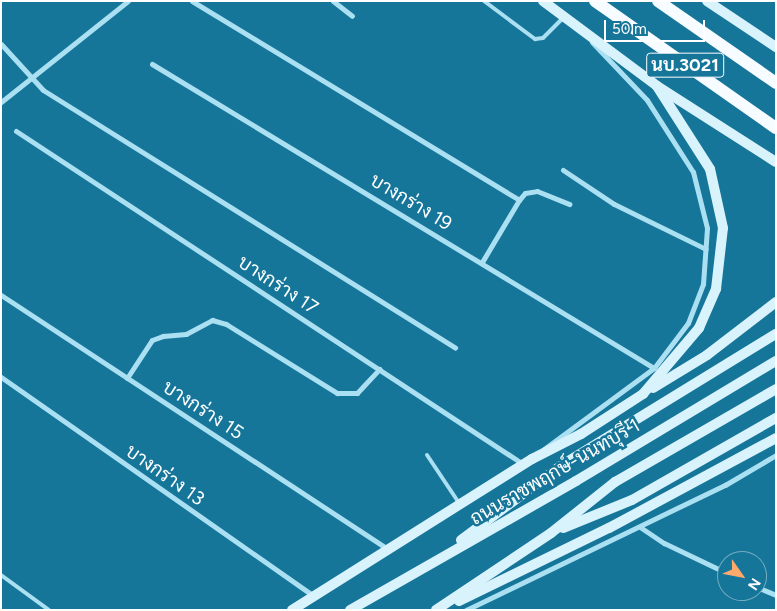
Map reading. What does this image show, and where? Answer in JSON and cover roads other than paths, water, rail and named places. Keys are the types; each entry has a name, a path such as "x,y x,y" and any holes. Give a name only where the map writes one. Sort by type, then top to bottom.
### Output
{"main road":[{"name":"นบ.3021","path":"543,1 657,86 776,162"},
{"name":"นบ.3021","path":"595,1 776,128"},
{"name":"นบ.3021","path":"658,1 776,83"},
{"path":"707,1 776,47"},
{"path":"643,394 699,328 716,289 723,228 710,169 657,86"},
{"path":"292,610 528,462 581,434 707,355 776,302"},
{"path":"426,566 562,465 711,372 776,334"},
{"name":"ถนนราชพฤกษ์-นนทบุรี 1","path":"350,610 776,361"},
{"name":"ถนนราชพฤกษ์-นนทบุรี 1","path":"436,610 551,534 615,482 776,388"},
{"path":"551,534 632,500 774,419"},
{"path":"440,610 609,528 776,438"}],"street":[{"path":"1,102 128,1"},
{"path":"192,1 519,200"},
{"path":"333,1 352,16"},
{"path":"528,462 573,424 654,368 688,323 703,284 707,228 693,172 647,100 580,30"},
{"path":"1,44 30,78 43,90 455,348"},
{"name":"บางกร่าง 19","path":"152,64 482,262 654,368"},
{"name":"บางกร่าง 17","path":"16,131 379,369 528,462"},
{"path":"563,170 614,204 706,249"},
{"path":"482,262 525,193 537,191 570,204"},
{"name":"บางกร่าง 15","path":"1,296 389,550"},
{"path":"127,378 152,340 163,336 186,334 212,320 226,324 337,393 357,393 379,369"},
{"name":"บางกร่าง 13","path":"1,377 314,596"},
{"path":"470,609 725,485 776,455"},
{"path":"640,527 664,543 717,568"}],"lane":[{"path":"484,1 535,38 543,38 564,18"},
{"path":"427,455 460,505"},
{"path":"1,575 49,610"}]}
